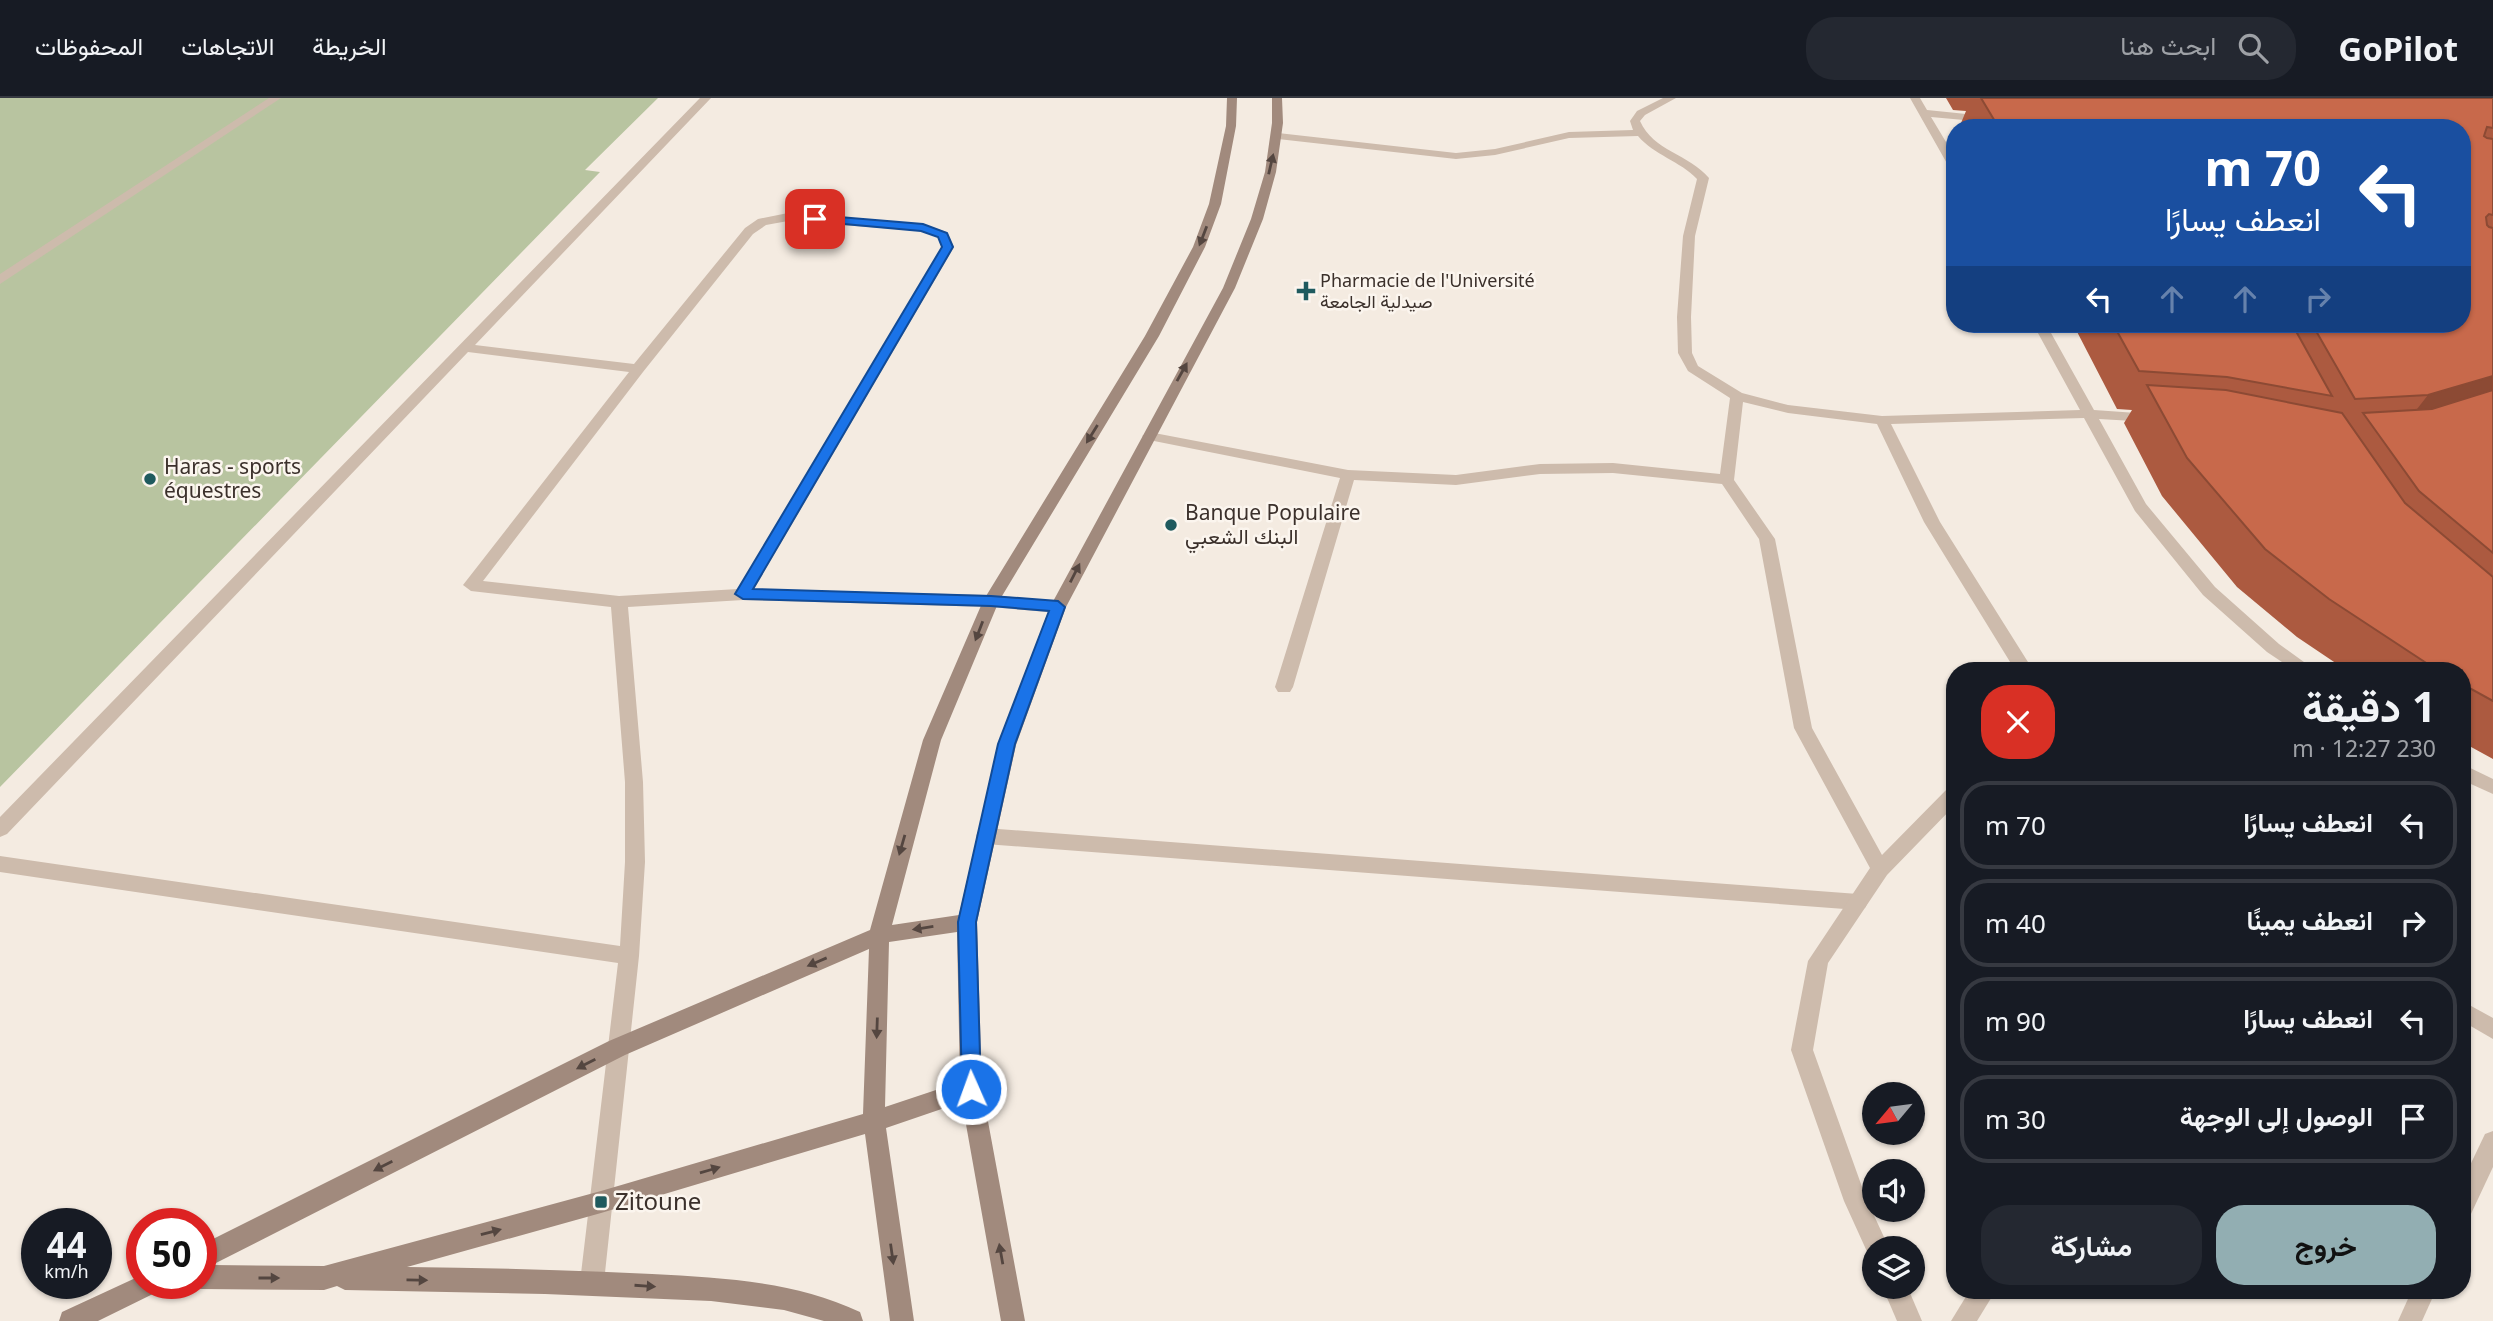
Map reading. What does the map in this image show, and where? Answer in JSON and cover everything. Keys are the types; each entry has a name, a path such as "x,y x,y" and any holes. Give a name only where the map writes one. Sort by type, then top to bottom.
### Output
{"main road":[{"path":"902,1321 874,1121 879,935 932,740 991,601 1152,336 1199,247 1215,204 1231,126 1233,98"},
{"path":"1013,1321 971,1089 967,922 985,836 1007,744 1058,607 1238,267 1262,207 1278,136 1277,98"},
{"path":"217,1250 617,1048 879,935 967,922"},
{"path":"324,1278 601,1202 874,1121 971,1089"},
{"path":"217,1277 592,1282 752,1292 833,1311 850,1321"},
{"path":"71,1321 126,1295"}],"street":[{"path":"0,280 276,98"},
{"path":"0,829 706,98"},
{"path":"1671,98 1640,113 1635,121 1638,133 1653,145 1696,169 1703,178 1689,236 1684,317 1685,353 1693,368 1737,396 1788,409 1882,420 2087,414 2164,419"},
{"path":"1915,98 1946,151"},
{"path":"1924,113 1982,119"},
{"path":"1278,136 1456,156 1495,152 1569,135 1638,133"},
{"path":"743,594 948,247 943,235 923,228 788,217 762,222 748,231 471,585 619,602 743,594 991,601 1058,607"},
{"path":"2045,333 2140,507 2209,591 2273,648 2294,662"},
{"path":"465,348 638,369"},
{"path":"1737,396 1727,480 1767,539 1803,727 1880,869"},
{"path":"1882,420 1932,522 2019,662"},
{"path":"1149,436 1348,475 1456,480 1539,469 1613,468 1727,480"},
{"path":"1284,687 1348,475"},
{"path":"592,1282 629,956 635,862 634,782 619,602"},
{"path":"2471,776 2493,787"},
{"path":"1872,1236 1856,1201 1802,1050 1818,961 1880,869 1946,802"},
{"path":"985,836 1858,902"},
{"path":"0,864 629,956"},
{"path":"2471,1016 2493,1029"},
{"path":"2471,1189 2493,1142"},
{"path":"1900,1299 1910,1321"},
{"path":"1963,1321 1978,1299"},
{"path":"2410,1321 2420,1299"}],"green space":[{"name":"Haras - sports équestres","path":"0,98 658,98 585,170 600,172 0,787"}],"building":[{"path":"1981,98 2493,98 2493,128 2487,127 2484,136 2493,139 2493,215 2486,217 2487,225 2493,228 2493,376 2428,395 2355,399 2317,333 2471,333 2471,119 1994,119"},
{"path":"2118,333 2297,333 2332,396 2227,377 2139,371"},
{"path":"2147,385 2226,390 2342,413 2405,503 2493,577 2493,701 2471,689 2471,662 2425,662 2329,599 2265,549 2187,458"},
{"path":"2493,390 2493,553 2419,491 2363,413 2432,409"}],"place":[{"name":"Pharmacie de l'Université صيدلية الجامعة","path":"1306,291"},
{"name":"Haras - sports équestres","path":"150,479"},
{"name":"Banque Populaire البنك الشعبي","path":"1171,525"},
{"name":"Zitoune","path":"601,1202"}],"route":[{"path":"815,219 923,228 943,235 948,247 743,594 991,601 1058,607 1007,744 967,922 971,1089"}]}
